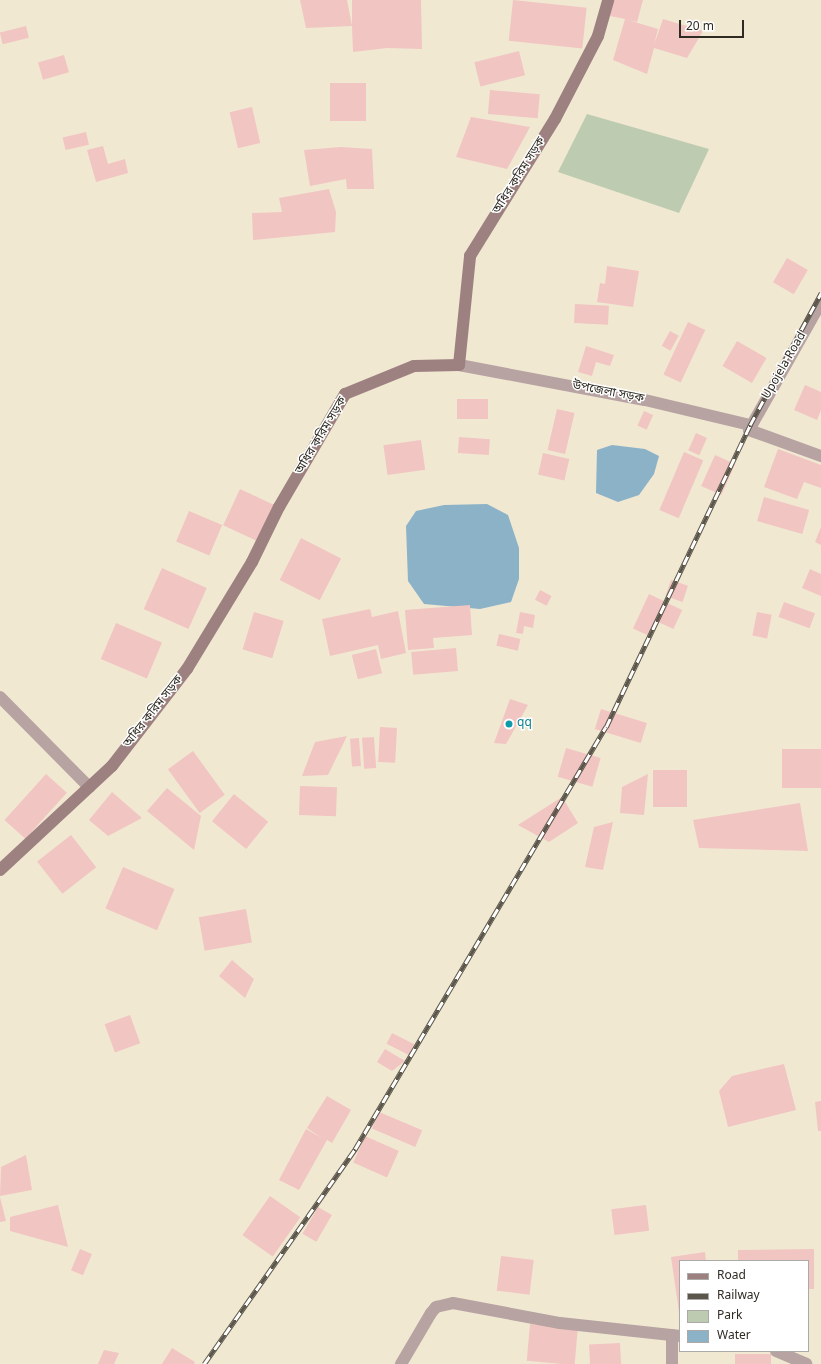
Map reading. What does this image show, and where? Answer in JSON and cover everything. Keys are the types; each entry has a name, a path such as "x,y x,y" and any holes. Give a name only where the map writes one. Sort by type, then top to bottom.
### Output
{"main road":[{"name":"অধির করিম সড়ক","path":"0,870 112,766 188,669 252,562 279,507 345,394 414,366 459,365 470,256 555,119 598,36 608,0"}],"street":[{"name":"Upojela Road","path":"749,430 821,302"},
{"name":"উপজেলা সড়ক","path":"459,365 645,400 750,425 749,430"},
{"path":"749,430 821,456"},
{"path":"0,697 89,787"},
{"path":"402,1363 436,1307 453,1303 560,1323 676,1336 672,1364"},
{"path":"778,1352 806,1364"}],"green space":[{"path":"587,114 709,149 679,213 558,172"}],"water":[{"path":"612,445 645,449 659,456 654,474 639,495 618,502 596,493 597,450"},
{"path":"487,504 508,515 519,548 519,579 511,602 480,609 424,604 408,581 406,526 416,511 444,505"}],"building":[{"path":"300,0 347,0 352,26 306,28"},
{"path":"352,0 421,0 422,49 387,48 353,52"},
{"path":"513,0 587,8 582,49 509,41"},
{"path":"614,0 643,0 637,22 628,20 658,29 654,45 663,19 703,31 687,58 654,48 647,74 613,60 625,19 610,16"},
{"path":"26,26 29,38 3,44 0,32"},
{"path":"519,51 525,75 480,86 474,62"},
{"path":"64,55 69,72 43,80 38,62"},
{"path":"330,83 366,83 366,121 330,121"},
{"path":"490,90 540,94 538,118 488,114"},
{"path":"252,107 260,143 238,148 230,112"},
{"path":"471,117 530,127 507,169 456,157"},
{"path":"86,132 89,145 66,150 63,137"},
{"path":"103,146 108,164 125,159 128,173 96,182 87,150"},
{"path":"341,147 372,149 374,189 347,189 346,179 310,186 304,150"},
{"path":"329,189 336,212 335,232 253,240 252,213 282,212 279,198"},
{"path":"787,258 808,270 794,294 773,282"},
{"path":"607,266 639,271 633,307 597,302 600,283 605,284"},
{"path":"575,304 609,306 608,325 574,323"},
{"path":"688,322 705,330 681,383 663,375"},
{"path":"670,331 679,336 671,351 662,346"},
{"path":"737,341 766,358 752,383 722,366"},
{"path":"586,346 614,355 610,366 596,362 592,376 578,372"},
{"path":"805,385 821,392 821,410 817,420 794,410"},
{"path":"457,399 488,399 488,419 457,419"},
{"path":"557,409 575,413 565,454 548,450"},
{"path":"644,411 653,415 647,430 637,426"},
{"path":"696,433 707,438 699,455 688,450"},
{"path":"459,437 490,439 489,455 458,453"},
{"path":"421,440 425,470 388,475 383,445"},
{"path":"778,449 821,465 821,488 804,482 797,499 764,487"},
{"path":"684,452 703,460 679,518 659,510"},
{"path":"543,453 569,459 564,481 538,474"},
{"path":"715,455 735,464 721,495 701,486"},
{"path":"240,489 279,507 262,543 223,525"},
{"path":"764,497 809,510 802,534 757,521"},
{"path":"189,511 222,525 209,555 176,541"},
{"path":"821,527 821,545 815,542"},
{"path":"301,538 341,558 320,600 280,580"},
{"path":"162,568 207,588 188,629 144,609"},
{"path":"810,569 821,574 821,596 802,588"},
{"path":"671,580 688,586 682,602 665,596"},
{"path":"540,590 552,596 547,606 535,600"},
{"path":"649,594 664,601 648,636 633,628"},
{"path":"665,602 682,610 673,629 656,621"},
{"path":"784,602 815,613 810,628 779,617"},
{"path":"470,605 472,635 433,638 434,648 408,650 405,610"},
{"path":"370,609 372,617 398,611 406,653 381,659 378,645 330,656 322,619"},
{"path":"254,612 284,621 272,658 243,649"},
{"path":"520,612 535,615 533,628 524,626 523,634 516,633"},
{"path":"757,612 772,615 767,638 752,636"},
{"path":"116,623 162,643 147,678 101,659"},
{"path":"499,634 520,639 518,651 496,646"},
{"path":"456,648 458,671 413,675 411,652"},
{"path":"376,649 382,673 358,679 352,655"},
{"name":"qq","path":"510,699 528,705 506,744 494,743"},
{"path":"601,709 647,723 641,743 595,729"},
{"path":"380,727 397,728 395,763 378,762"},
{"path":"347,736 328,775 302,776 315,742"},
{"path":"374,737 376,768 364,769 362,738"},
{"path":"359,738 361,766 352,767 350,739"},
{"path":"566,748 601,758 592,787 558,777"},
{"path":"782,749 821,749 821,788 782,788"},
{"path":"193,751 225,795 200,813 168,769"},
{"path":"653,770 687,770 687,807 653,807"},
{"path":"46,774 67,793 25,839 5,820"},
{"path":"648,774 644,815 620,813 622,787"},
{"path":"300,786 337,787 336,816 299,815"},
{"path":"167,788 201,816 194,850 147,811"},
{"path":"112,792 142,818 108,836 89,820"},
{"path":"234,794 268,822 246,849 212,821"},
{"path":"562,797 578,823 549,842 518,825"},
{"path":"800,803 808,851 699,848 693,820"},
{"path":"613,822 603,870 585,867 594,827"},
{"path":"71,835 96,867 62,894 37,861"},
{"path":"123,867 175,889 157,930 105,908"},
{"path":"246,909 252,942 205,951 199,917"},
{"path":"232,960 254,979 245,998 219,976"},
{"path":"130,1015 140,1043 115,1052 105,1024"},
{"path":"392,1033 414,1044 409,1055 387,1044"},
{"path":"385,1049 405,1061 392,1071 377,1062"},
{"path":"784,1064 796,1110 728,1127 719,1091 732,1076"},
{"path":"327,1096 351,1110 332,1143 327,1140 299,1190 279,1180 306,1129 322,1138 307,1128"},
{"path":"821,1101 821,1131 818,1131 815,1102"},
{"path":"379,1112 422,1130 415,1147 372,1129"},
{"path":"365,1136 399,1151 387,1178 353,1162"},
{"path":"26,1155 32,1190 0,1196 1,1167"},
{"path":"270,1196 300,1217 273,1257 242,1235"},
{"path":"0,1197 6,1221 0,1222"},
{"path":"58,1205 68,1247 10,1231 10,1217"},
{"path":"646,1205 649,1231 614,1235 611,1209"},
{"path":"318,1207 332,1215 316,1242 302,1234"},
{"path":"80,1249 92,1254 83,1275 71,1270"},
{"path":"814,1249 814,1289 809,1289 809,1260 738,1260 738,1250"},
{"path":"705,1252 706,1260 679,1260 679,1312 671,1257"},
{"path":"501,1256 534,1260 529,1295 497,1291"},
{"path":"530,1324 578,1328 575,1364 527,1361"},
{"path":"620,1343 621,1364 590,1364 589,1345"},
{"path":"172,1348 195,1362 194,1364 162,1364"},
{"path":"104,1350 119,1353 114,1364 98,1364"},
{"path":"735,1354 771,1354 771,1364 735,1364"}],"railway":[{"path":"204,1364 355,1149 606,727 750,425 821,293"}],"place":[{"name":"qq","path":"509,724"}]}
